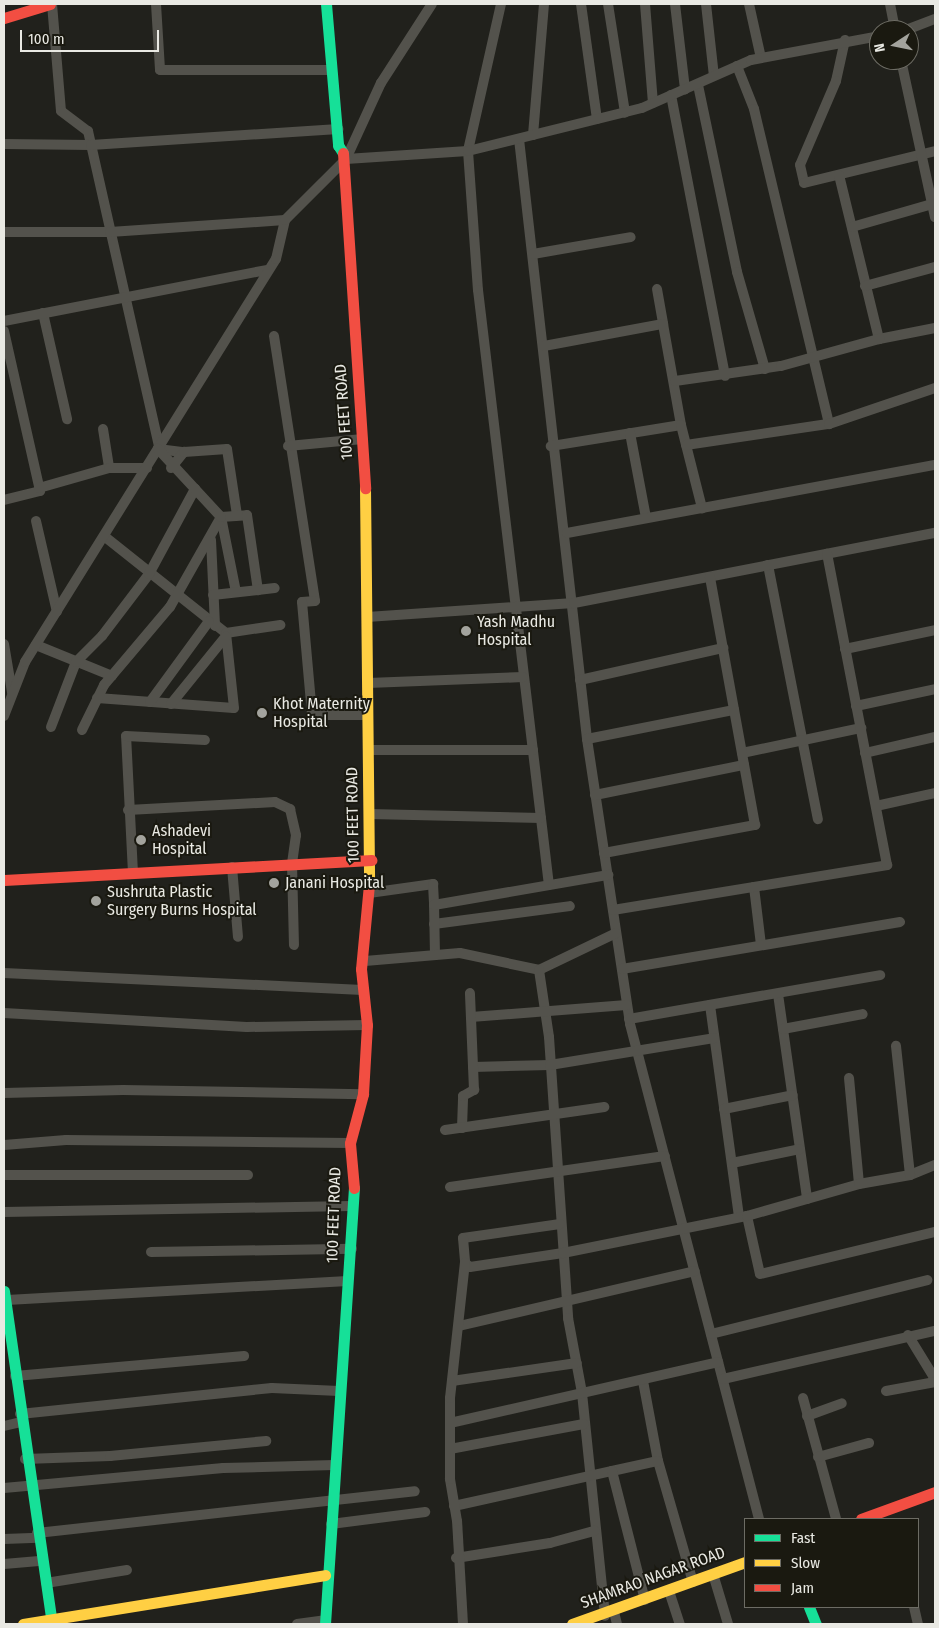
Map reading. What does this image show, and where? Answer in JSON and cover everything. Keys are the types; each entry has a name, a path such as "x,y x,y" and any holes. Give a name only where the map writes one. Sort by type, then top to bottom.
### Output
{"main road":[{"path":"4,18 51,4"},
{"name":"100 FEET ROAD","path":"325,1622 325,1575 331,1524 347,1281 352,1249 351,1206 355,1172 350,1142 363,1094 367,1025 363,990 371,860 362,439 346,159 338,145 326,4"},
{"path":"4,880 371,860"},
{"path":"5,1296 25,1459 52,1623"},
{"path":"879,1516 935,1492"},
{"name":"SHAMRAO NAGAR ROAD","path":"572,1624 609,1614 744,1562"},
{"path":"22,1624 52,1623 325,1575"},
{"path":"809,1608 816,1624"}],"street":[{"path":"51,4 61,111 88,131 159,448 171,468 195,489 221,517 236,592"},
{"path":"156,4 160,70 332,70"},
{"path":"4,716 36,646 159,448 266,270 276,259 285,220 346,159 381,83 432,4"},
{"path":"501,4 468,151 478,290 514,608 549,885"},
{"path":"534,135 544,4"},
{"path":"581,4 597,119"},
{"path":"608,4 625,113"},
{"path":"645,4 653,103"},
{"path":"675,4 685,89"},
{"path":"706,4 714,76"},
{"path":"749,4 761,58"},
{"path":"890,4 893,20"},
{"path":"919,25 935,19"},
{"path":"346,159 468,151 625,113 698,85 737,66 761,58 845,40 869,37"},
{"path":"845,40 836,81 800,165 804,183 935,151"},
{"path":"737,66 754,109 811,359 829,424"},
{"path":"903,70 935,217"},
{"path":"698,85 737,272 766,369"},
{"path":"671,95 725,376"},
{"path":"4,144 91,145 338,130"},
{"path":"519,139 544,346 551,446 567,533 587,739 629,1019 759,1518"},
{"path":"839,175 879,339"},
{"path":"852,227 932,204"},
{"path":"4,232 110,232 285,220"},
{"path":"533,254 631,237"},
{"path":"866,286 935,267"},
{"path":"4,321 124,294 266,270"},
{"path":"657,289 675,381 681,425 702,508"},
{"path":"43,313 67,419"},
{"path":"544,346 663,324"},
{"path":"675,381 725,376 766,369 811,359 879,339 935,328"},
{"path":"4,331 39,488"},
{"path":"274,336 288,446 315,601 302,602 312,715 368,715"},
{"path":"686,445 829,424 935,388"},
{"path":"551,446 681,425"},
{"path":"103,429 109,468"},
{"path":"630,433 646,518"},
{"path":"288,446 362,439"},
{"path":"159,448 184,452 227,450 237,515"},
{"path":"171,468 184,452"},
{"path":"567,533 935,465"},
{"path":"4,500 109,468 146,468"},
{"path":"51,727 76,662 102,636 149,574 195,489"},
{"path":"221,517 247,515 258,590"},
{"path":"82,730 97,698 112,676 176,596 211,539 221,517"},
{"path":"36,521 57,612"},
{"path":"367,617 574,603 935,533"},
{"path":"97,698 234,708 226,634 176,596 104,536"},
{"path":"150,702 212,624 211,539"},
{"path":"613,910 887,865 827,554"},
{"path":"768,565 818,819"},
{"path":"604,853 755,824 710,577"},
{"path":"213,595 275,588"},
{"path":"171,704 226,634 280,625"},
{"path":"845,649 935,630"},
{"path":"4,644 13,693"},
{"path":"36,646 112,676"},
{"path":"580,680 723,648"},
{"path":"368,683 524,677"},
{"path":"856,706 935,689"},
{"path":"587,739 734,710"},
{"path":"742,753 861,728"},
{"path":"133,873 128,810 126,736 204,740"},
{"path":"866,753 935,737"},
{"path":"369,750 533,750"},
{"path":"595,795 744,765"},
{"path":"876,806 935,793"},
{"path":"128,810 275,802 290,809 296,835 292,864 294,945"},
{"path":"370,814 541,818"},
{"path":"232,868 238,937"},
{"path":"434,905 608,875"},
{"path":"369,894 433,884 435,956"},
{"path":"754,887 762,945"},
{"path":"434,924 570,906"},
{"path":"622,969 900,922"},
{"path":"365,961 460,953 539,970 616,933"},
{"path":"539,970 550,1065 556,1172 567,1302 582,1393 594,1531 609,1614 617,1624"},
{"path":"4,973 363,990"},
{"path":"629,1019 880,975"},
{"path":"462,1128 463,1096 474,1090 470,993"},
{"path":"778,994 808,1199"},
{"path":"471,1017 545,1015 627,1005"},
{"path":"710,1005 732,1163 743,1217 760,1274 935,1232"},
{"path":"4,1013 246,1027 367,1025"},
{"path":"783,1029 862,1014"},
{"path":"473,1067 550,1065 638,1054 714,1038"},
{"path":"896,1046 910,1175"},
{"path":"849,1078 859,1184"},
{"path":"4,1093 122,1090 363,1094"},
{"path":"724,1109 793,1095"},
{"path":"445,1130 545,1117 553,1112 604,1107"},
{"path":"4,1145 66,1140 350,1142"},
{"path":"732,1163 800,1149"},
{"path":"450,1187 665,1156"},
{"path":"465,1263 470,1267 563,1253 743,1217 859,1184 910,1175 935,1165"},
{"path":"4,1175 248,1176"},
{"path":"4,1212 351,1206"},
{"path":"463,1624 456,1558 450,1423 452,1381 465,1263 463,1238 560,1224"},
{"path":"151,1252 352,1249"},
{"path":"459,1326 695,1272"},
{"path":"711,1334 926,1280"},
{"path":"5,1296 347,1281"},
{"path":"723,1379 908,1334 935,1331"},
{"path":"886,1391 935,1380 908,1334"},
{"path":"15,1376 244,1356"},
{"path":"450,1423 643,1381 718,1362"},
{"path":"452,1381 576,1363"},
{"path":"643,1381 658,1460 693,1582"},
{"path":"4,1426 20,1418 272,1388 339,1391"},
{"path":"803,1398 836,1518"},
{"path":"807,1416 842,1403"},
{"path":"450,1449 584,1424"},
{"path":"25,1459 110,1456 266,1441"},
{"path":"818,1457 869,1443"},
{"path":"454,1506 588,1479 658,1460"},
{"path":"4,1488 223,1468 334,1464"},
{"path":"612,1471 646,1600"},
{"path":"4,1539 415,1491"},
{"path":"331,1524 425,1512"},
{"path":"456,1558 550,1543 594,1531"},
{"path":"4,1564 42,1561"},
{"path":"46,1583 127,1570"},
{"path":"713,1574 728,1624"},
{"path":"670,1591 680,1624"},
{"path":"914,1608 918,1624"},
{"path":"297,1624 325,1622"}],"traffic: fast":[{"path":"326,4 338,145 343,153"},
{"path":"325,1624 354,1188"},
{"path":"4,1291 52,1624"},
{"path":"809,1608 816,1624"}],"traffic: slow":[{"path":"365,488 369,885"},
{"path":"572,1624 744,1562"},
{"path":"23,1624 325,1575"}],"traffic: jam":[{"path":"4,18 50,4"},
{"path":"343,153 365,488"},
{"path":"4,880 371,860"},
{"path":"354,1188 350,1143 363,1094 367,1025 361,969 369,885"},
{"path":"864,1518 935,1492"}],"place":[{"name":"Yash Madhu Hospital","path":"466,631"},
{"name":"Khot Maternity Hospital","path":"262,713"},
{"name":"Ashadevi Hospital","path":"141,840"},
{"name":"Janani Hospital","path":"274,883"},
{"name":"Sushruta Plastic Surgery Burns Hospital","path":"96,901"}]}
